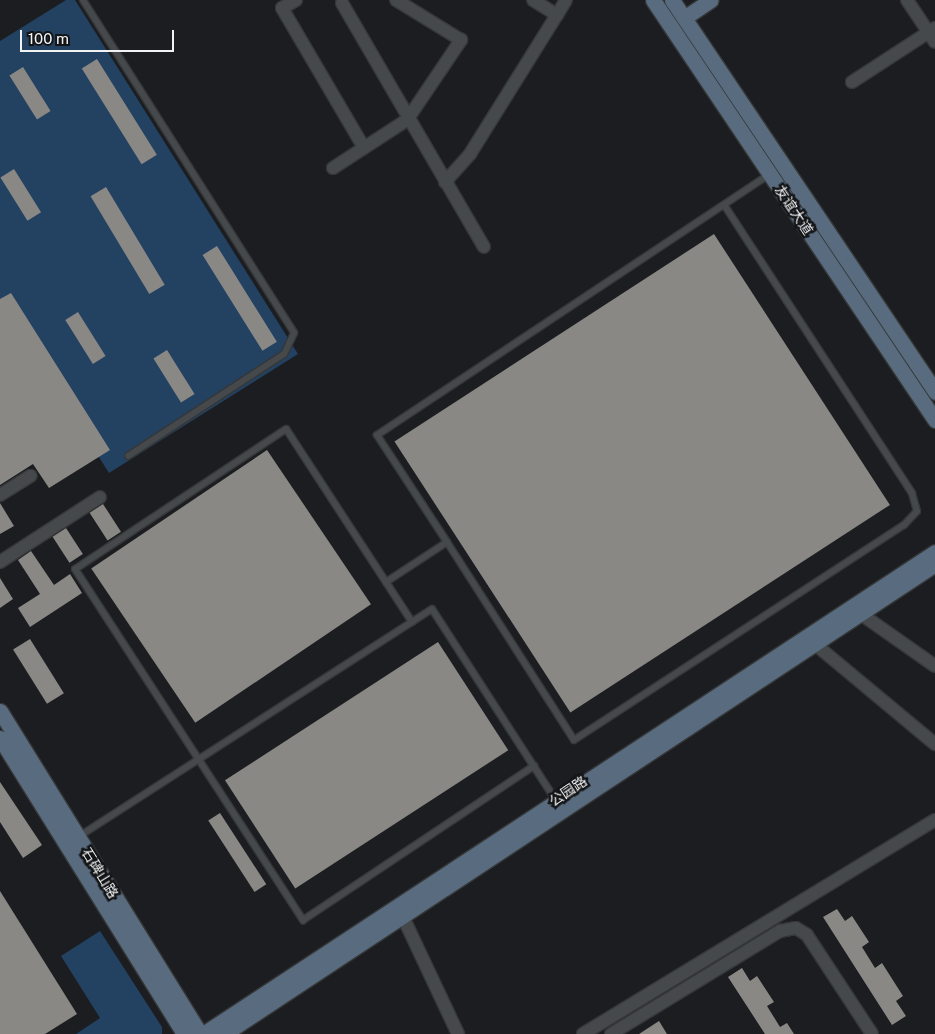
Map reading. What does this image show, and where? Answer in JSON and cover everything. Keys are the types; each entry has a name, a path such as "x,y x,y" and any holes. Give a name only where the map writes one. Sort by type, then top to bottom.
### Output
{"street":[{"path":"296,0 282,8 364,148"},
{"path":"333,168 407,120 461,40 396,0"},
{"path":"533,0 557,15"},
{"path":"445,182 470,154 566,0"},
{"name":"友谊大道","path":"653,0 935,420"},
{"name":"友谊大道","path":"672,0 935,392"},
{"path":"684,18 711,0"},
{"path":"852,82 933,34 907,0"},
{"path":"343,1 407,120 484,247"},
{"path":"0,495 31,476"},
{"path":"0,562 100,498"},
{"name":"公园路","path":"202,1034 555,799 935,552"},
{"path":"224,1034 816,645 935,564"},
{"path":"861,614 935,666"},
{"path":"816,645 935,744"},
{"name":"石碑山路","path":"0,712 73,841 202,1034"},
{"path":"0,738 73,841 184,1034"},
{"path":"583,1034 935,820"},
{"path":"402,917 458,1034"},
{"path":"610,1034 780,932 796,928 807,934 872,1034"}],"lane":[{"path":"83,0 294,333 284,354 128,456"},
{"path":"724,205 912,493 917,512 904,525 574,740 378,436 770,174"},
{"path":"412,622 286,429 75,569 303,920 534,766"},
{"path":"386,582 447,542"},
{"path":"73,841 432,609 555,799"}],"shaded area":[{"path":"66,0 75,0 298,354 109,473 0,300 0,41"},
{"path":"100,931 162,1027 162,1034 76,1034 100,1018 61,956"}],"building":[{"path":"97,59 157,155 142,164 82,69"},
{"path":"23,67 51,111 37,120 9,75"},
{"path":"14,169 41,212 27,221 0,177"},
{"path":"106,187 165,285 149,294 91,196"},
{"path":"714,234 890,505 570,712 394,442"},
{"path":"217,246 277,342 262,351 203,255"},
{"path":"11,293 110,450 49,488 33,464 0,485 0,299"},
{"path":"78,312 106,356 93,364 65,320"},
{"path":"167,350 195,394 181,403 153,358"},
{"path":"267,450 371,604 195,723 91,569"},
{"path":"0,503 14,526 0,534"},
{"path":"103,504 121,532 108,540 90,513"},
{"path":"66,528 83,554 69,563 53,537"},
{"path":"31,551 54,585 70,574 82,593 30,627 18,608 40,594 18,560"},
{"path":"0,578 13,599 0,608"},
{"path":"30,639 64,693 47,704 13,650"},
{"path":"438,642 508,750 295,889 225,780"},
{"path":"0,782 42,845 23,858 0,822"},
{"path":"220,813 266,884 255,892 208,821"},
{"path":"0,891 77,1014 45,1034 0,1034"},
{"path":"837,909 845,921 852,916 869,942 862,947 875,968 882,963 903,996 896,1001 906,1016 892,1025 823,917"},
{"path":"742,968 750,981 757,976 774,1002 767,1006 780,1027 787,1023 794,1034 765,1034 728,977"},
{"path":"659,1021 667,1034 639,1034"}]}
